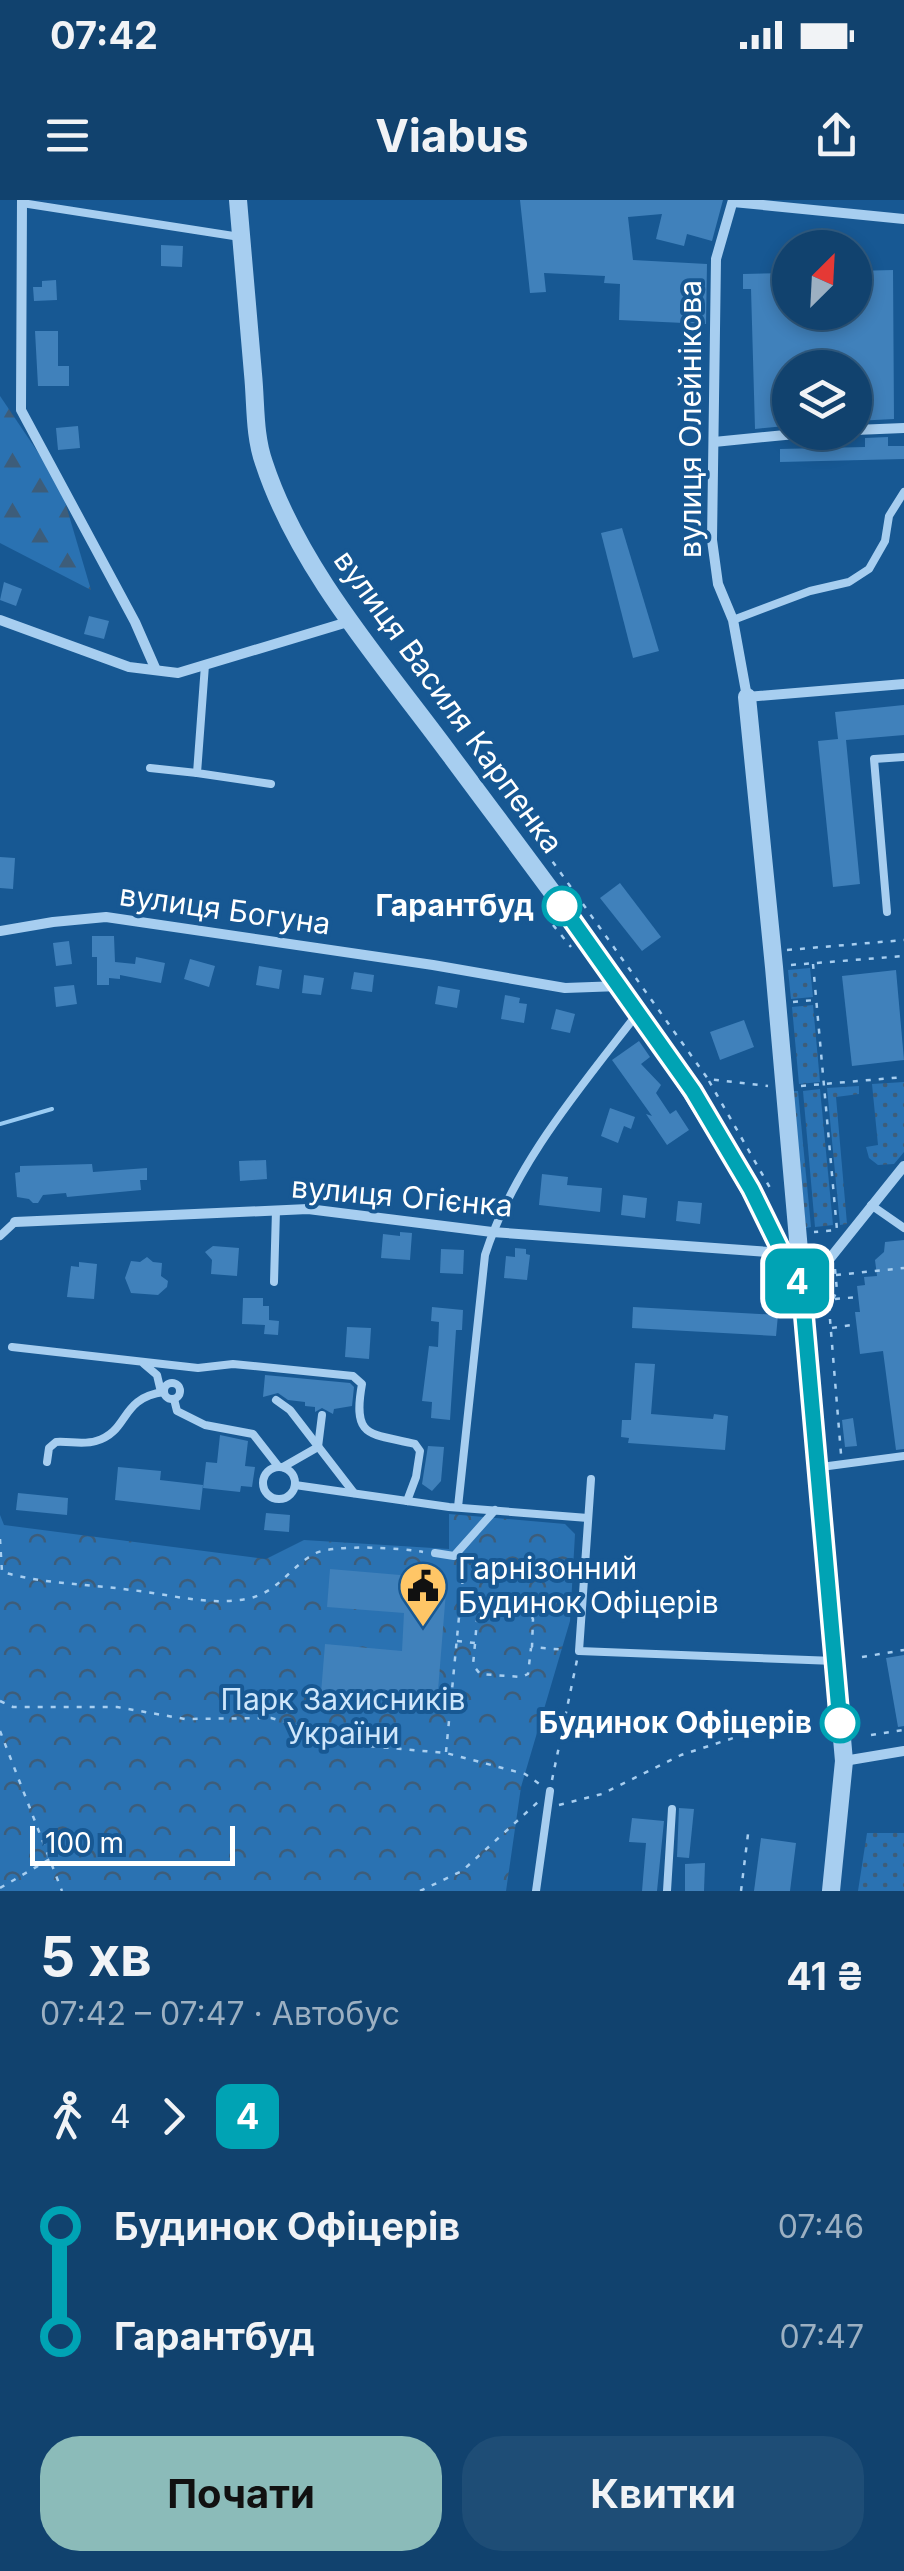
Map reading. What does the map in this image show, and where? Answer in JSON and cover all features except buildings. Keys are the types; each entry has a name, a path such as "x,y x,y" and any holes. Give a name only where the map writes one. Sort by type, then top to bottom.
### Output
{"street":[{"name":"вулиця Василя Карпенка","path":"238,200 255,421 263,462 292,530 351,621 639,1012 722,1139 802,1293"},
{"path":"22,201 21,410 135,622 156,670"},
{"path":"733,201 904,219"},
{"name":"вулиця Олейнікова","path":"733,201 716,259 712,540 718,584 734,620 747,696"},
{"path":"872,429 904,428"},
{"path":"714,442 772,436"},
{"path":"0,620 128,667 178,673 351,621"},
{"path":"831,1891 844,1761 784,1088 778,959 747,696 904,684"},
{"name":"вулиця Богуна","path":"0,931 106,917 565,988 621,986"},
{"path":"802,1293 904,1166"},
{"name":"вулиця Огієнка","path":"15,1222 308,1208 492,1232 784,1253"},
{"path":"844,1761 904,1751"}],"lane":[{"path":"22,201 241,238"},
{"path":"734,620 810,591 848,582 869,569 885,541 889,516 904,492"},
{"path":"198,773 205,665"},
{"path":"887,912 874,760 904,757"},
{"path":"150,768 271,784"},
{"path":"458,1507 485,1255 492,1232 541,1141 639,1012"},
{"path":"871,1205 904,1228"},
{"path":"274,1282 276,1210"},
{"path":"0,1236 15,1222"},
{"path":"12,1347 198,1368"},
{"path":"141,1361 157,1375 162,1392 174,1399 177,1411 192,1420 251,1432 280,1467 292,1474 295,1485"},
{"path":"47,1462 48,1448 56,1442 93,1442 104,1438 116,1430 138,1399 162,1392 185,1372 198,1368 233,1364 353,1376 362,1384 358,1417 366,1432 414,1444 420,1451 407,1501"},
{"path":"174,1382 181,1391 174,1399"},
{"path":"276,1400 290,1410 354,1494"},
{"path":"318,1448 322,1416"},
{"path":"295,1485 285,1498 269,1496 262,1487 264,1476 318,1448"},
{"path":"816,1467 904,1456"},
{"path":"591,1479 579,1650 835,1661"},
{"path":"295,1485 458,1507 588,1518"},
{"path":"436,1554 454,1556 495,1510"},
{"path":"536,1891 550,1791"},
{"path":"667,1891 672,1809"}],"path":[{"path":"530,830 708,1079 772,1193"},
{"path":"778,959 904,940"},
{"path":"778,959 813,964 904,956"},
{"path":"813,964 837,1230 814,1232"},
{"path":"787,1003 816,1000"},
{"path":"708,1079 784,1088 904,1077"},
{"path":"758,1192 783,1193"},
{"path":"827,1231 828,1239"},
{"path":"835,1268 834,1299 829,1307 842,1464"},
{"path":"836,1276 904,1268"},
{"path":"834,1299 858,1296"},
{"path":"831,1328 857,1324"},
{"path":"0,1539 1,1572 35,1582 192,1599 244,1600 268,1592 317,1553 386,1548 436,1554"},
{"path":"446,1753 464,1565"},
{"path":"487,1609 529,1612 533,1619 532,1647 528,1674 522,1677 480,1674 473,1665 477,1620 487,1609"},
{"path":"456,1641 475,1642"},
{"path":"420,1891 462,1870 550,1791 579,1650 532,1647"},
{"path":"862,1656 904,1650"},
{"path":"0,1701 13,1707 117,1708 185,1718 271,1718 368,1746 446,1753 525,1774 550,1791"},
{"path":"548,1808 602,1794 681,1755 801,1716"},
{"path":"0,1730 62,1891"},
{"path":"871,1735 904,1730"},
{"path":"740,1891 748,1834"},
{"path":"0,1888 50,1860"}],"green space":[{"path":"0,396 60,485 91,590 0,543"},
{"path":"810,968 813,997 791,999 788,970"},
{"path":"813,1005 820,1082 799,1084 792,1007"},
{"path":"904,1082 904,1152 894,1164 878,1165 869,1158 866,1147 878,1145 872,1084"},
{"path":"859,1086 859,1094 836,1097 847,1224 840,1225 827,1088"},
{"path":"820,1089 833,1225 815,1227 803,1091"},
{"path":"793,1091 798,1091 811,1227 806,1228"},
{"name":"Парк Захисників України","path":"449,1514 565,1524 575,1534 570,1621 521,1787 506,1891 0,1891 0,1515 4,1525 266,1559 304,1540 449,1549"},
{"path":"867,1833 904,1833 904,1891 858,1891"}],"waterway":[{"path":"0,1124 52,1109"}],"bus line":[{"name":"4","path":"562,906 693,1091 751,1189 802,1293 840,1723"}],"place":[{"name":"Гарантбуд","path":"562,906"},
{"name":"Гарнізонний Будинок Офіцерів","path":"423,1628"},
{"name":"Будинок Офіцерів","path":"840,1723"}]}
